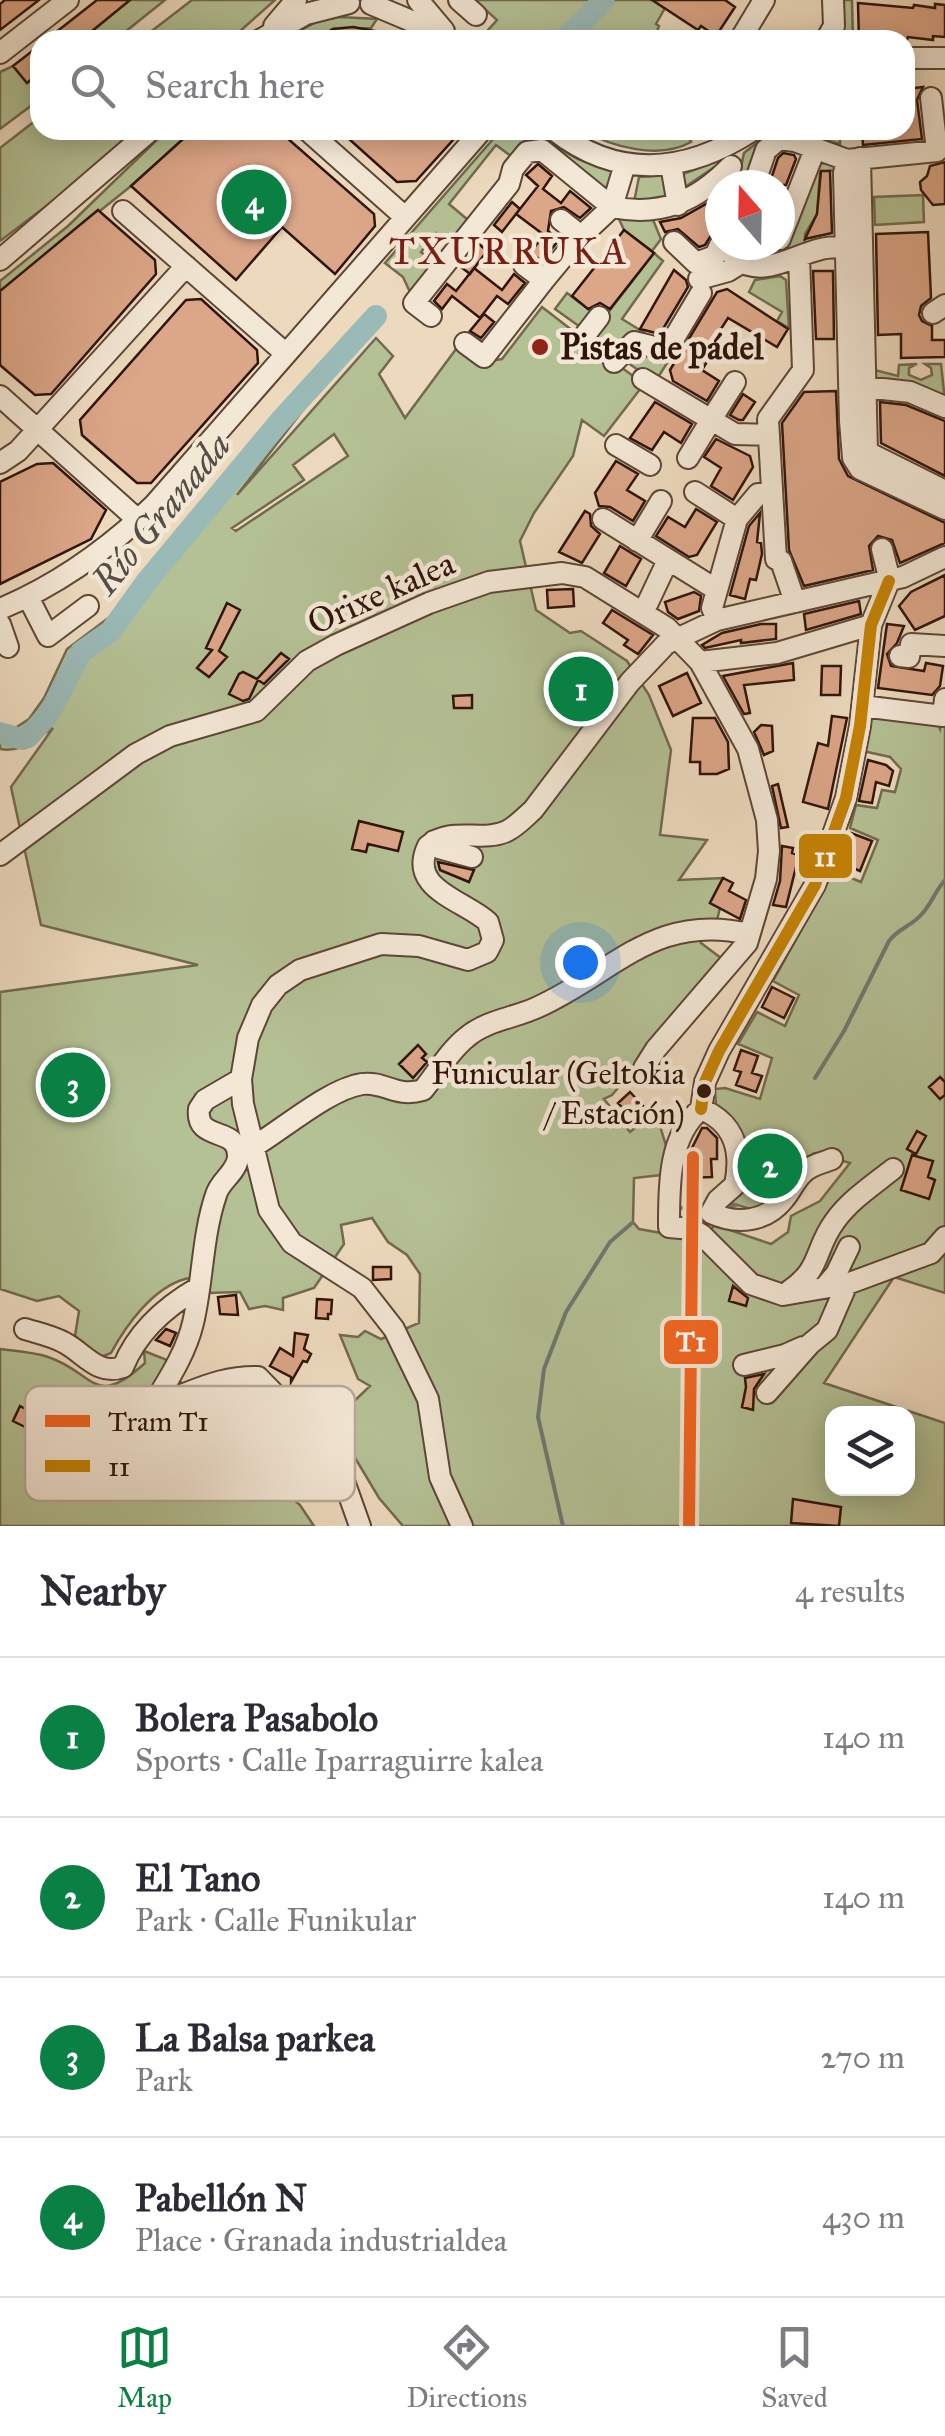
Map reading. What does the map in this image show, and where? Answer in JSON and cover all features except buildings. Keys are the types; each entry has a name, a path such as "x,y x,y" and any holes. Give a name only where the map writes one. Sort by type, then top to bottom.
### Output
{"street":[{"path":"0,53 68,0"},
{"path":"270,30 296,0"},
{"path":"418,0 443,30"},
{"path":"459,0 476,16"},
{"path":"750,30 764,0"},
{"path":"832,30 834,0"},
{"path":"277,30 306,14 346,2 375,2 432,30"},
{"path":"915,58 945,58"},
{"path":"790,140 854,159 941,152 932,98"},
{"path":"0,243 136,140"},
{"path":"0,260 138,140"},
{"path":"317,140 405,217"},
{"path":"0,609 28,597 111,544 138,520 473,140"},
{"path":"568,140 587,152 625,164 670,165 695,160 731,140"},
{"path":"759,170 766,150 778,140"},
{"path":"414,303 442,267 483,232 507,170 527,152 542,150 612,207 653,212 705,189"},
{"path":"795,200 815,150"},
{"path":"854,159 844,173 853,458 860,469 945,509"},
{"path":"854,159 866,452 945,491"},
{"path":"465,343 484,357 581,236 612,207 625,164"},
{"path":"670,165 678,204"},
{"path":"507,170 528,195"},
{"path":"556,191 570,172"},
{"path":"0,268 60,218 70,202"},
{"path":"123,211 285,353"},
{"path":"561,220 581,236"},
{"path":"674,242 696,263 705,260"},
{"path":"795,258 821,249 846,247"},
{"path":"794,602 776,559 768,419 803,370 799,258"},
{"path":"614,362 634,342 668,350 700,286 743,260"},
{"path":"524,265 544,280"},
{"path":"0,463 18,450 186,266"},
{"path":"442,267 460,281"},
{"path":"162,292 182,287 211,289"},
{"path":"394,288 432,316"},
{"path":"494,308 511,321"},
{"path":"582,339 598,317"},
{"path":"644,379 734,434 769,446"},
{"path":"688,458 735,382"},
{"path":"865,387 910,392 945,407"},
{"path":"0,396 138,520"},
{"path":"616,444 650,465"},
{"path":"695,492 737,519"},
{"path":"717,620 712,608 737,519 758,494 771,494"},
{"path":"111,544 115,500"},
{"path":"637,540 660,501"},
{"path":"604,520 718,590"},
{"path":"882,549 889,581 872,625 883,655 862,706 846,798 815,885 719,1051 706,1082 701,1109 688,1120 669,1178 669,1227 702,1235 751,1284 765,1292 783,1295 847,1284 931,1254 945,1237"},
{"path":"462,1526 440,1477 428,1400 394,1329 362,1288 302,1251 282,1232 264,1198 241,1079 248,1038 262,1005 278,985 300,970 367,947 394,943 419,946 468,960 486,952 492,940 488,922 438,890 426,877 423,860 428,846 450,836 499,834 514,828 630,682 666,644 717,620 889,581 945,557"},
{"path":"643,613 668,560"},
{"name":"Orixe kalea","path":"0,855 136,754 170,736 256,710 307,661 429,603 489,582 562,573 588,578 677,637 700,662 748,749 767,820 769,852 766,879 750,934"},
{"path":"28,597 48,636 88,606"},
{"path":"0,624 8,647"},
{"path":"700,662 778,653 872,625"},
{"path":"883,655 910,657 911,644 945,646"},
{"path":"862,706 943,716 945,699"},
{"path":"434,841 439,848 472,857"},
{"path":"253,1147 290,1120 347,1089 364,1084 399,1094 423,1090 449,1056 479,1028 540,1006 652,940 711,930 750,934 747,943 644,1068"},
{"path":"164,1386 193,1324 208,1192 234,1170 237,1150 227,1137 205,1129 198,1117 199,1108 205,1100 241,1079"},
{"path":"701,1109 725,1124 738,1150 735,1185 715,1206 744,1221 768,1214 806,1170 832,1159"},
{"path":"783,1295 806,1280 834,1222 893,1169"},
{"path":"824,1288 849,1247"},
{"path":"768,1393 827,1330 847,1284"},
{"path":"181,1327 197,1294"},
{"path":"25,1329 62,1340 98,1368 110,1372 122,1367 151,1322 197,1294"},
{"path":"744,1365 810,1344"},
{"path":"200,1386 237,1377 258,1378 266,1386"},
{"path":"349,1501 360,1526"}],"green space":[{"path":"130,0 165,0 128,30 93,30"},
{"path":"192,0 275,0 241,30 153,30"},
{"path":"475,0 599,0 570,30 488,30 497,20"},
{"path":"604,0 660,0 665,8 656,24 658,30 574,30"},
{"path":"839,0 852,0 853,30 837,30"},
{"path":"339,17 377,19 371,28 301,30"},
{"path":"13,66 27,83 30,80 30,106 0,129 0,72"},
{"path":"30,125 30,140 134,140 0,241 0,148"},
{"path":"157,140 182,140 0,291 0,281 68,226"},
{"path":"492,140 522,140 520,143 527,152 519,162 496,145 449,204 468,220 450,243 436,233 421,252 441,269 419,297 385,263"},
{"path":"603,140 691,142 650,151"},
{"path":"760,140 775,140 761,170 740,170 744,153"},
{"path":"548,142 578,159 615,171 610,193"},
{"path":"731,156 667,199 634,202 639,177 683,174"},
{"path":"836,162 836,170 820,172 817,214 805,234 805,245 795,248 795,216 818,164"},
{"path":"923,195 924,222 875,225 874,197"},
{"path":"651,215 661,239 652,251 624,230 618,217"},
{"path":"654,253 663,261 622,319 666,346 671,357 655,382 624,360 614,362 644,384 604,436 582,420 573,456 520,541 536,610 570,633 581,631 627,661 649,695 671,750 660,835 707,840 679,880 723,878 710,903 720,908 715,928 706,927 701,943 725,961 612,1095 604,1099 630,1132 650,1116 660,1126 670,1159 661,1175 634,1178 633,1222 639,1229 700,1240 715,1225 771,1244 788,1232 791,1216 820,1201 850,1163 814,1153 773,1199 757,1211 724,1201 738,1136 716,1106 715,1089 725,1088 760,1099 772,1058 738,1044 757,1012 785,1026 799,995 773,981 834,871 861,882 878,840 850,828 856,805 877,808 882,790 895,792 901,769 890,757 863,751 868,713 937,722 940,729 945,699 945,1293 894,1277 824,1383 894,1406 825,1406 825,1496 915,1496 915,1413 945,1423 945,1526 403,1526 379,1498 355,1458 355,1400 370,1386 358,1379 340,1335 358,1337 365,1331 381,1339 419,1323 420,1274 407,1255 388,1242 372,1218 341,1225 344,1244 314,1288 283,1298 283,1310 265,1306 249,1309 240,1292 208,1293 210,1280 185,1279 151,1299 111,1353 101,1357 75,1336 79,1311 59,1296 37,1301 0,1289 0,992 198,965 41,925 11,787 53,728 28,744 8,750 0,749 0,727 12,730 29,719 44,698 67,649 111,616 208,497 376,316 237,495 376,338 393,356 379,374 405,418 459,345 482,362 502,359 542,307 586,341","holes":["334,434 348,456 236,531 232,528 304,480 293,465"]},
{"path":"780,276 786,280 789,328 777,321 782,312 749,292 755,280"},
{"path":"567,293 595,314 583,329 555,309"},
{"path":"917,364 909,368 909,375 921,380 932,375 925,364 941,364 945,401 875,382 875,370 898,376 899,365"},
{"path":"0,1349 48,1357 104,1386 25,1386 25,1501 295,1501 314,1526 0,1526"},
{"path":"144,1351 167,1360 183,1386 104,1386 128,1377 145,1363"}],"waterway":[{"name":"Río Granada","path":"574,30 604,0"},
{"name":"Río Granada","path":"0,733 28,737 49,714 81,652 111,631 147,581 281,420 376,316"},
{"path":"815,1078 844,1031 889,941 921,915 945,880"},
{"path":"674,1209 709,1205"},
{"path":"723,1207 736,1205"},
{"path":"563,1526 538,1417 544,1369 566,1312 610,1242 632,1223"}],"railway":[{"path":"689,1526 693,1157"}],"tram line":[{"name":"T1","path":"689,1526 693,1157"}],"transit line":[{"name":"11","path":"701,1109 705,1082 719,1051 815,885 846,798 860,726 871,625 889,581"}],"place":[{"name":"Pabellón N","path":"254,202"},
{"name":"Pistas de pádel","path":"540,347"},
{"name":"Bolera Pasabolo","path":"581,689"},
{"name":"La Balsa parkea","path":"73,1085"},
{"name":"Funicular (Geltokia / Estación)","path":"704,1091"},
{"name":"El Tano","path":"770,1166"}],"district":[{"name":"TXURRUKA","path":"509,251"}]}
